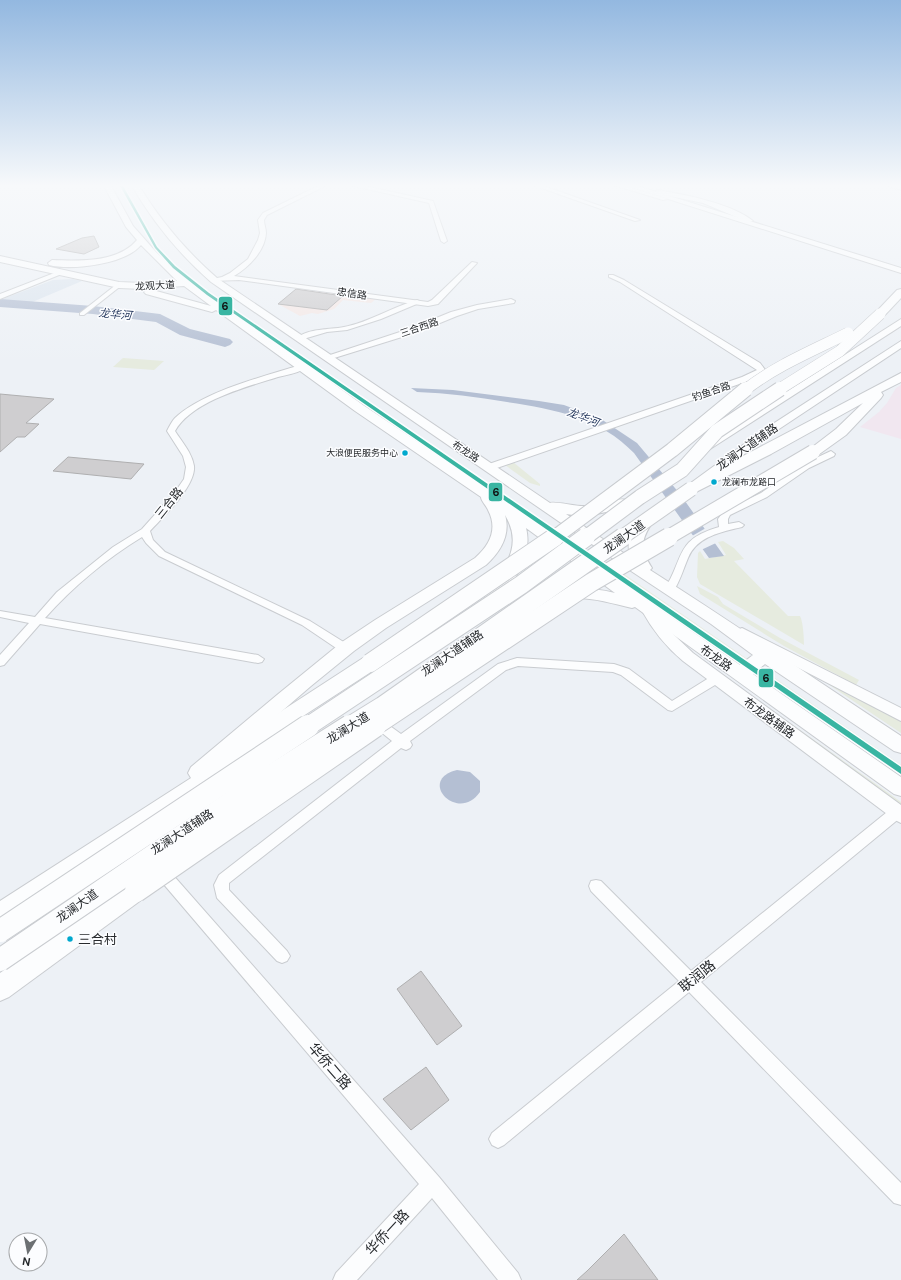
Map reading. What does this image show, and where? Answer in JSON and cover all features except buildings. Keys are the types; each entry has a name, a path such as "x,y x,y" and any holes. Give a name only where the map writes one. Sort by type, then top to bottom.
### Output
{"highway":[{"path":"208,776 290,715 543,546 672,450 754,383 791,362 841,338 880,314 901,292"},
{"name":"龙澜大道","path":"0,931 521,585 678,469 717,431 748,409 840,351 880,314"},
{"path":"0,988 136,891 408,703 592,582 795,463 829,441 867,407 901,365"},
{"name":"龙澜大道","path":"0,959 257,785 382,706 690,489 766,451 901,377"}],"main road":[{"path":"48,262 81,262 111,258 135,250 139,244"},
{"name":"布龙路","path":"145,244 182,281 324,382 508,509 901,788"},
{"name":"布龙路","path":"178,244 189,258 214,280 901,746"},
{"path":"813,244 901,271"},
{"path":"825,244 901,267"},
{"name":"龙观大道","path":"0,252 133,279 150,281 214,280"},
{"name":"龙观大道","path":"0,259 119,285 143,286 182,281"},
{"path":"119,285 191,302 233,317 259,310"},
{"name":"龙澜大道辅路","path":"0,914 208,776 275,738 493,596 628,499 678,469 780,399 901,322"},
{"name":"龙澜大道辅路","path":"0,959 153,850 364,712 584,563 606,546 690,489 804,408 901,344"},
{"path":"780,399 804,408"},
{"path":"153,850 139,822 312,675 346,648 372,630 470,569 487,556 495,546 499,537 499,519 490,502 478,489"},
{"path":"537,500 557,507 586,511 609,508 628,499"},
{"path":"493,596 508,580 519,552 519,525 508,509"},
{"path":"652,514 638,533 634,546 640,562 663,586"},
{"path":"526,602 547,595 587,594 627,601 648,609"},
{"name":"布龙路辅路","path":"648,609 656,624 670,641 716,679 899,814"},
{"path":"717,620 901,714"},
{"path":"740,674 765,655"},
{"path":"105,845 124,870"}],"street":[{"path":"214,280 234,273 252,258 258,244"},
{"name":"忠信路","path":"214,280 239,278 418,302 435,302 474,264"},
{"path":"0,297 62,272"},
{"name":"钓鱼合路","path":"490,467 740,381 762,371 757,365 611,276"},
{"path":"83,313 119,285"},
{"name":"三合西路","path":"328,358 415,330 462,311 511,301"},
{"path":"300,338 323,331 345,328 379,318 418,302"},
{"name":"三合路","path":"0,662 61,594 116,549 145,531 178,494 188,479 190,467 187,456 170,431 176,422 198,405 213,398 303,367"},
{"path":"724,528 723,518 727,513 764,495 806,466 831,454"},
{"path":"663,586 675,582 685,552 693,542 724,528 738,525"},
{"path":"145,531 149,541 162,554 203,575 306,623 346,648"},
{"path":"0,614 258,659"},
{"path":"282,956 222,893 224,879 502,667 512,663 614,668 625,672 672,707 716,679"},
{"path":"364,712 404,743"},
{"name":"联润路","path":"498,1139 899,814"},
{"name":"华侨二路","path":"153,850 511,1280"},
{"path":"596,886 901,1196"},
{"name":"华侨一路","path":"343,1280 432,1184"}],"shaded area":[{"path":"73,279 82,281 30,303 0,300 53,280"},
{"path":"298,288 377,298 371,303 343,300 334,309 318,314 312,313 300,316 278,304"},
{"path":"123,358 164,361 154,370 113,367"},
{"path":"901,385 901,439 860,427 879,412 887,403 896,388"},
{"path":"513,462 540,484 540,486 530,483 505,465"},
{"path":"723,541 734,548 744,559 734,561 788,616 800,616 803,626 804,645 700,584 697,577 698,553 700,551 705,559 726,555 718,542"},
{"path":"618,570 901,765 901,771 613,572"},
{"path":"697,586 718,597 723,604 780,638 859,680 856,685 784,646 700,594"},
{"path":"681,645 901,802 901,807"},
{"path":"813,674 901,721 901,733"}],"water":[{"path":"411,388 453,390 564,405 601,419 637,443 680,494 724,556 709,558 634,453 607,431 576,417 542,408 473,397 417,392"},
{"path":"457,770 470,772 480,781 480,792 471,801 461,803 452,802 445,797 440,790 440,782 445,775"}],"pier":[{"path":"706,528 716,543 701,550 692,536"}],"waterway":[{"name":"龙华河","path":"0,303 93,310 160,318 185,332 225,342"}],"transit line":[{"name":"6","path":"154,244 174,267 208,294 901,771"}],"place":[{"name":"大浪便民服务中心","path":"405,453"},
{"name":"龙澜布龙路口","path":"714,482"},
{"name":"三合村","path":"70,939"}]}
